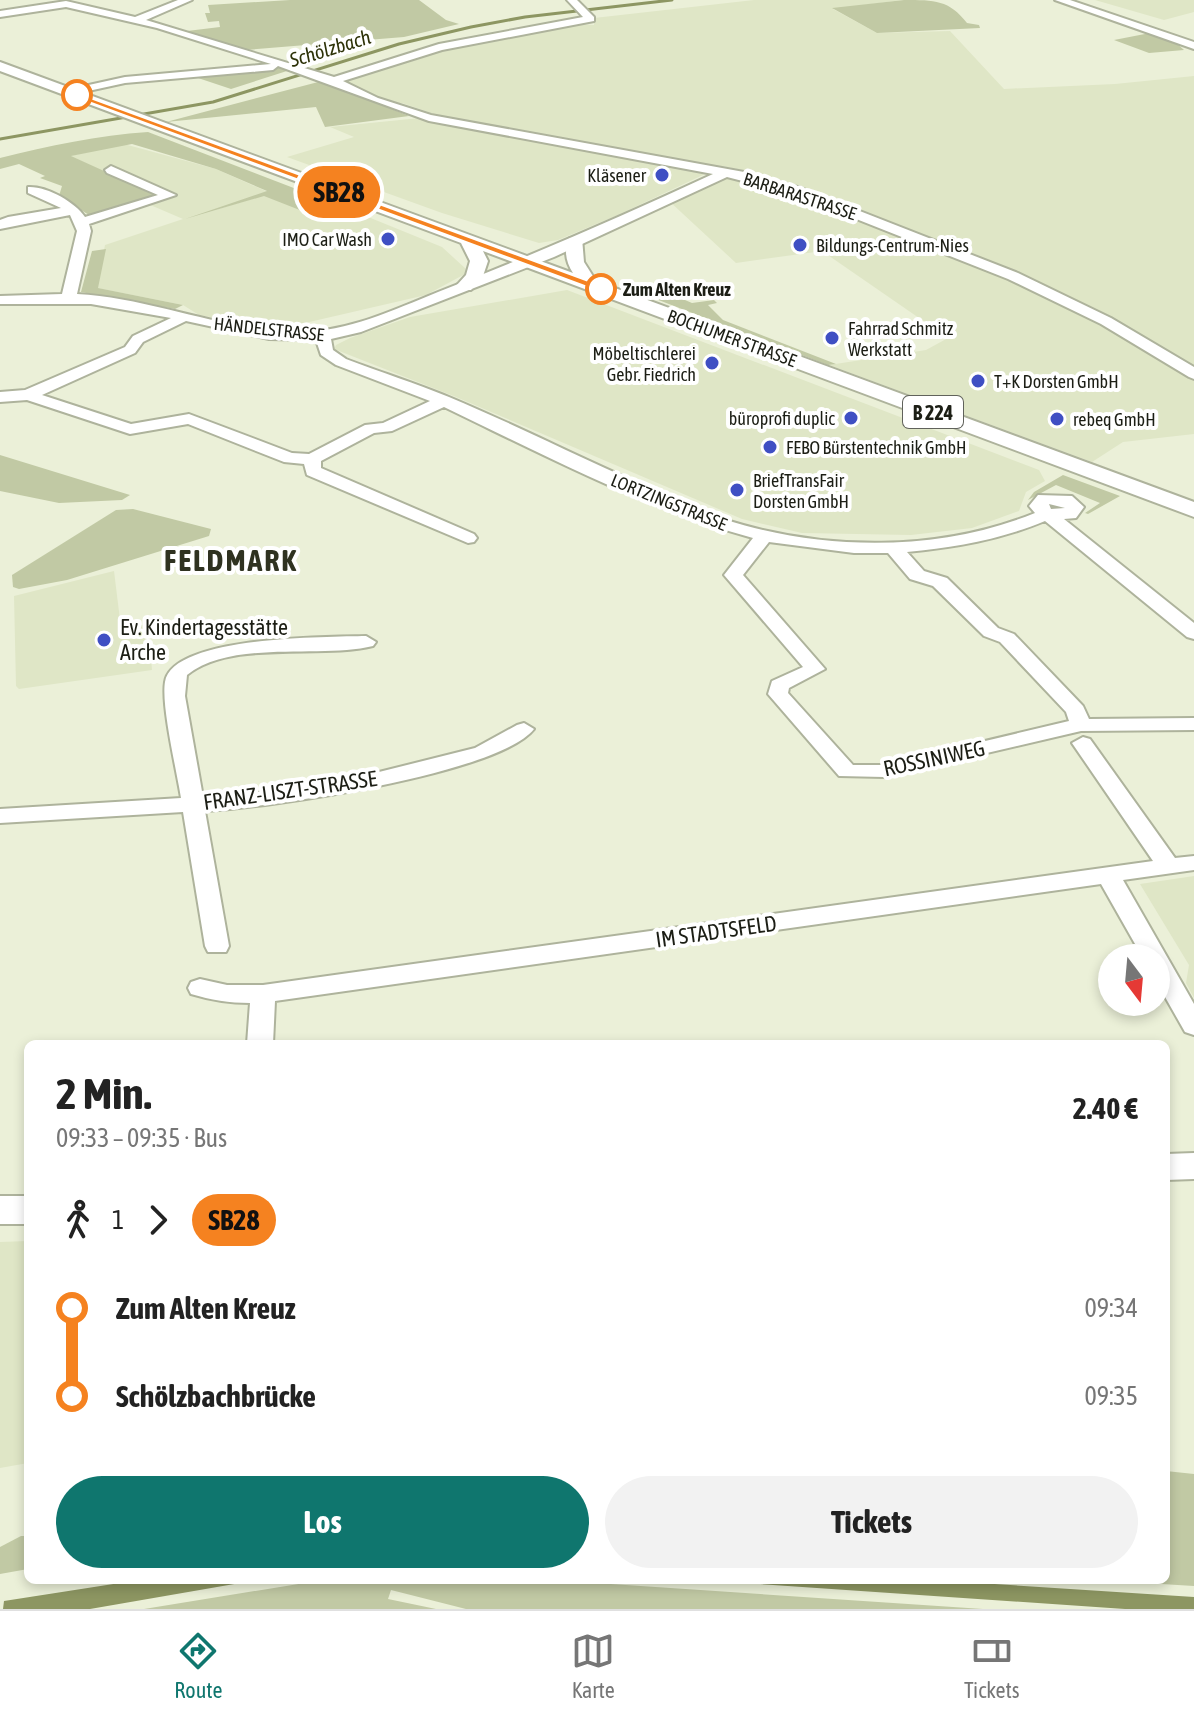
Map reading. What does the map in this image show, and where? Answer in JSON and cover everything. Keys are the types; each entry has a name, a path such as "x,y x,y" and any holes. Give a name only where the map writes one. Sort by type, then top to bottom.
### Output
{"main road":[{"name":"BOCHUMER STRASSE","path":"0,66 1194,510"},
{"path":"465,286 474,276 479,261 468,240"},
{"path":"576,242 575,262 589,285"},
{"path":"1170,1167 1194,1166"},
{"path":"0,1210 24,1210"}],"street":[{"path":"134,20 187,0"},
{"path":"1060,0 1194,34"},
{"name":"BARBARASTRASSE","path":"0,14 67,2 184,32 317,75 374,100 429,118 744,176 797,191 979,261 1106,321 1194,374"},
{"path":"1081,3 1194,46"},
{"path":"333,81 439,47 590,19 579,6"},
{"path":"70,92 125,80 288,68"},
{"path":"0,225 13,220 79,216 170,195 111,170"},
{"path":"528,262 725,173"},
{"path":"32,190 79,216 84,231 69,296"},
{"name":"HÄNDELSTRASSE","path":"0,300 69,296 121,303 233,328 323,337 356,329 528,262"},
{"path":"0,397 28,395 130,350 138,339 184,317"},
{"name":"LORTZINGSTRASSE","path":"323,337 326,352 332,357 444,401 663,501 718,523 764,536 816,545 893,548 965,541 1003,532 1047,514 1194,633"},
{"path":"28,395 130,429 189,419 290,458 312,459 371,428 386,428 444,401"},
{"path":"312,459 313,471 468,538"},
{"name":"ROSSINIWEG","path":"764,536 733,575 815,669 779,685 778,694 847,771 884,771 1082,734"},
{"path":"893,548 917,575 940,582 991,632 1007,638 1076,710 1082,734 1169,867"},
{"path":"217,946 173,683 179,671 193,662 218,655 319,641 366,642"},
{"path":"1082,734 1194,724"},
{"name":"FRANZ-LISZT-STRASSE","path":"0,816 243,802 356,785 482,752 524,729"},
{"name":"IM STADTSFELD","path":"200,988 227,994 263,994 1194,863"},
{"path":"1108,875 1148,944"},
{"path":"1170,983 1194,1026"},
{"path":"260,1040 263,994"}],"shaded area":[{"path":"290,0 419,0 446,20 459,24 404,37 246,50 187,31 220,27 219,21 208,22 205,13 210,13 208,5"},
{"path":"754,0 902,0 833,9 877,33 950,31 1004,89 1115,84 1194,76 1194,434 1123,442 1092,462 829,365 926,350 948,338 822,251 736,263 668,200 725,173 742,170 722,166 618,215 558,240 539,243 442,213 287,157 354,137 330,127 440,116 402,103 392,103 341,80 442,48 576,24 594,25 594,18"},
{"path":"904,0 940,3 954,10 967,23 979,25 980,28 877,33 832,8"},
{"path":"1095,0 1194,0 1194,12 1164,20"},
{"path":"1150,33 1174,41 1184,50 1149,53 1114,40"},
{"path":"280,67 290,70 231,89 189,75"},
{"path":"322,81 409,116 325,127 316,107 166,122"},
{"path":"148,132 351,210 315,216 264,196 185,219 267,191 216,169 132,144 71,156 157,195 98,214 89,215 59,196 62,186 40,178 45,176 19,164 0,169 0,158 74,142"},
{"path":"124,144 216,169 268,192 199,215 265,195 315,216 351,210 442,247 466,269 465,274 426,295 292,326 244,323 199,315 183,305 97,288 105,245 183,219 148,204 175,195 115,169 105,172 70,156"},
{"path":"106,249 98,288 183,305 175,309 81,292 92,251"},
{"path":"650,285 692,303 714,300 717,303 708,305 723,320 836,364 828,365 635,291"},
{"path":"567,290 1039,470 1045,481 1026,492 1019,511 972,528 911,535 802,533 742,519 456,397 334,349 350,338 410,317"},
{"path":"0,455 130,495 122,500 59,503 0,491"},
{"path":"1063,475 1120,496 1088,514 1085,513 1100,503 1056,485 1028,500 1034,492"},
{"path":"133,509 211,529 209,536 67,580 19,589 13,587 12,575 116,510"},
{"path":"114,571 121,628 148,624 152,670 19,689 16,686 14,596"},
{"path":"1194,876 1194,998 1186,983 1189,965 1140,884"},
{"path":"24,1241 24,1464 0,1468 0,1242"},
{"path":"1170,1471 1194,1474 1194,1586 1161,1584 1170,1584"},
{"path":"24,1536 24,1570 0,1574 0,1547"},
{"path":"113,1584 235,1584 90,1609 3,1609 4,1601"},
{"path":"298,1584 611,1584 983,1609 466,1609 391,1590 388,1599 436,1609 144,1609"},
{"path":"759,1584 994,1584 1194,1597 1194,1609 1125,1609"}],"waterway":[{"name":"Schölzbach","path":"0,139 213,102 399,44 471,27 525,17 672,0"}],"bus line":[{"name":"SB28","path":"77,95 601,289"}],"place":[{"name":"Kläsener","path":"662,175"},
{"name":"IMO Car Wash","path":"388,239"},
{"name":"Bildungs-Centrum-Nies","path":"800,245"},
{"name":"Zum Alten Kreuz","path":"601,289"},
{"name":"Fahrrad Schmitz Werkstatt","path":"832,338"},
{"name":"Möbeltischlerei Gebr. Fiedrich","path":"712,363"},
{"name":"T+K Dorsten GmbH","path":"978,381"},
{"name":"büroprofi duplic","path":"851,418"},
{"name":"rebeq GmbH","path":"1057,419"},
{"name":"FEBO Bürstentechnik GmbH","path":"770,447"},
{"name":"BriefTransFair Dorsten GmbH","path":"737,490"},
{"name":"Ev. Kindertagesstätte Arche","path":"104,640"}],"district":[{"name":"FELDMARK","path":"231,560"}]}
